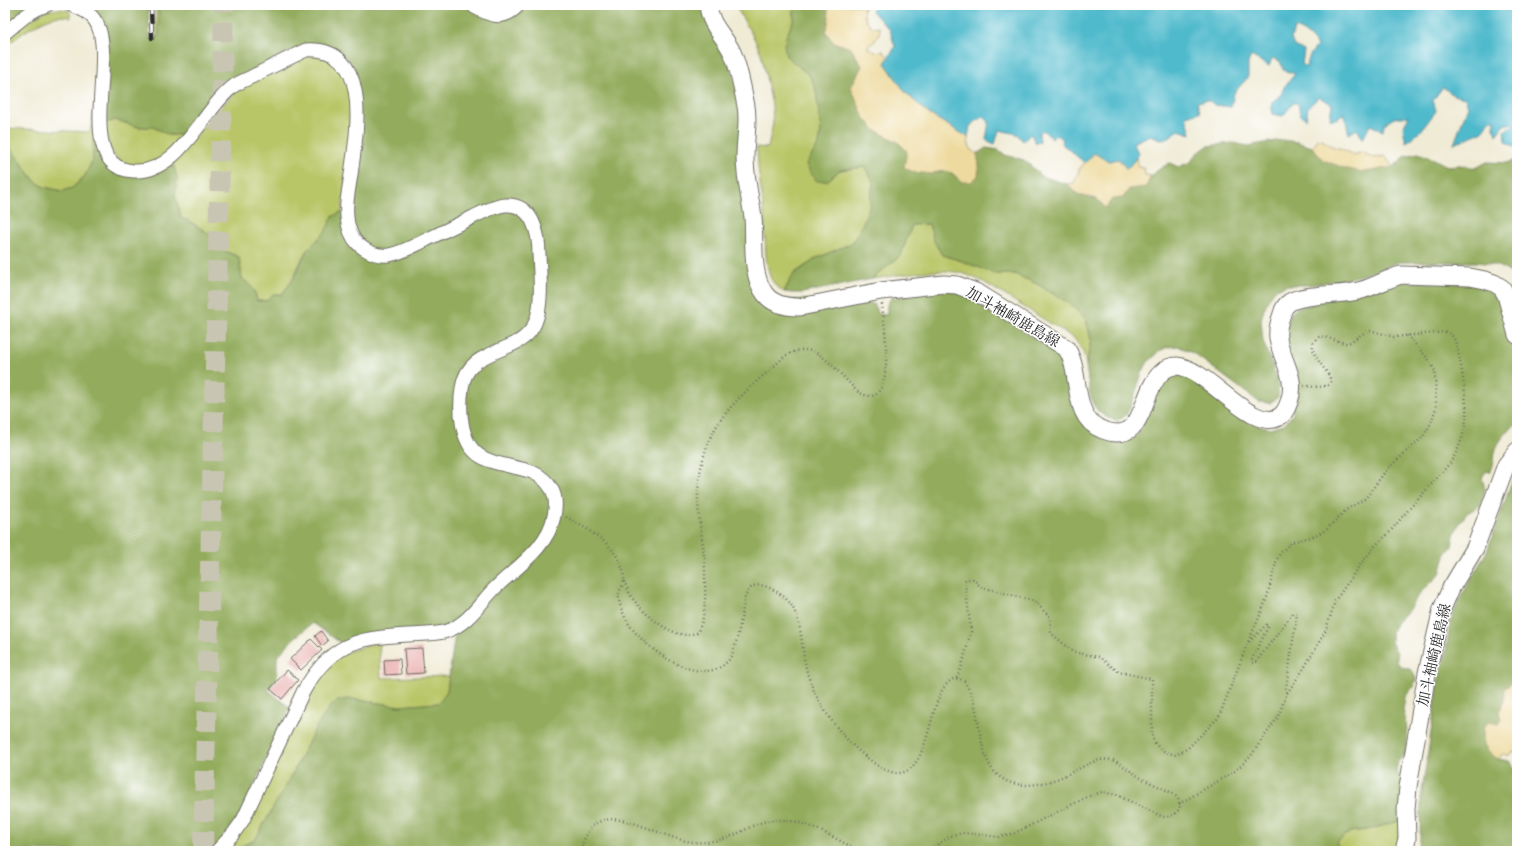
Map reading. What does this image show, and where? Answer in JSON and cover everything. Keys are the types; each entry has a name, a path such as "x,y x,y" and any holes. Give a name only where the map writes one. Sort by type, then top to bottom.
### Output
{"main road":[{"path":"475,5 488,12 496,14 511,10 516,5"},
{"name":"加斗袖崎鹿島線","path":"708,5 711,20 731,50 746,106 748,119 745,157 753,219 753,250 758,276 765,294 772,301 790,307 800,307 881,292 944,284 957,285 978,294 1066,348 1071,354 1074,362 1080,403 1086,415 1092,424 1112,433 1124,432 1133,428 1139,419 1147,394 1155,378 1165,370 1176,366 1187,368 1205,378 1244,410 1257,417 1268,419 1278,417 1286,409 1291,396 1288,368 1278,338 1278,323 1284,308 1290,302 1305,298 1361,290 1392,277 1401,275 1485,280 1502,288 1506,295 1517,335"},
{"name":"加斗袖崎鹿島線","path":"1404,851 1407,838 1406,809 1408,787 1427,673 1442,609 1451,588 1475,548 1506,465 1517,451"}],"street":[{"path":"5,33 36,8 47,5"},
{"path":"70,5 82,9 89,14 94,19 100,31 102,50 102,90 99,123 100,141 105,153 111,161 119,167 126,170 138,171 152,168 160,164 176,152 212,108 236,85 306,50 316,49 328,52 338,58 346,66 351,75 355,88 355,146 346,213 353,239 361,246 376,254 388,255 398,252 489,209 504,205 513,206 523,210 529,215 538,236 540,289 536,321 530,333 519,341 476,361 469,368 464,377 461,415 462,427 473,450 480,456 489,461 525,469 544,479 554,493 555,511 550,529 536,548 516,570 494,589 474,612 461,624 448,630 433,634 368,639 353,642 338,650 330,657 311,678 303,692 243,820 233,834 217,851"}],"path":[{"path":"555,511 588,530 613,550 620,563 624,581 633,599 643,611 658,624 674,632 687,635 697,633 702,624 705,564 698,492 707,445 714,431 722,418 738,401 785,356 794,351 807,349 819,353 857,391 863,395 874,395 882,385 886,373 887,361 881,292"},
{"path":"1287,693 1303,670 1326,630 1335,601 1360,565 1375,546 1389,534 1402,516 1455,456 1462,438 1466,411 1459,360 1453,337 1450,333 1445,332 1388,336 1373,331 1367,331 1350,342 1345,343 1321,336 1314,342 1313,352 1330,376 1329,384 1326,387 1291,385"},
{"path":"624,581 619,593 621,608 626,620 639,636 654,650 670,661 693,670 709,671 720,667 729,660 734,652 745,597 749,590 755,585 764,586 778,593 788,601 795,611 799,624 808,678 829,717 854,747 869,759 884,769 895,773 904,773 913,767 918,760 940,694 950,681 957,678 962,666 971,632 965,581 966,579 970,578 981,587 1034,601 1050,617 1051,633 1073,652 1099,657 1119,672 1152,679 1152,737 1155,744 1159,748 1165,752 1176,755 1188,748 1219,717 1267,597 1277,559 1281,552 1292,542 1311,537 1326,530 1346,510 1366,498 1387,469 1423,437 1431,423 1436,408 1435,371 1429,360 1407,335"},
{"path":"1179,804 1235,771 1250,757 1278,717 1287,693 1297,614 1293,613 1254,664 1252,659 1268,625 1266,625 1248,642"},
{"path":"929,851 950,836 962,833 998,837 1013,834 1087,797 1102,792 1117,795 1163,817 1170,817 1177,813 1180,808 1174,795 1143,779 1114,760 1095,760 1071,773 1042,783 1016,784 998,776 991,767 982,742 975,706 970,692 964,681 957,678"},
{"path":"581,851 584,837 590,827 600,822 613,819 632,822 661,834 693,842 713,841 728,838 756,824 768,820 782,819 810,826 859,851"}],"green space":[{"path":"5,5 37,5 5,29"},
{"path":"82,5 148,5 150,39 156,39 159,35 158,5 468,5 486,16 523,5 703,5 727,52 741,106 760,299 866,301 873,304 879,314 887,315 887,305 891,298 943,290 966,294 1064,357 1075,404 1112,439 1123,441 1131,439 1138,434 1153,398 1166,378 1174,374 1186,374 1241,415 1257,425 1270,428 1284,424 1293,414 1286,338 1287,324 1291,313 1297,308 1393,282 1470,283 1494,291 1504,305 1517,350 1517,423 1498,444 1491,471 1485,472 1482,478 1485,489 1481,505 1467,513 1459,524 1454,535 1452,546 1445,555 1440,574 1419,594 1407,612 1397,622 1391,633 1391,642 1397,653 1397,662 1402,667 1412,670 1416,679 1413,687 1405,697 1403,710 1407,729 1407,743 1405,755 1398,761 1396,771 1404,783 1401,820 1372,829 1350,832 1337,842 1337,851 239,851 243,845 255,840 294,771 316,727 331,705 340,700 352,699 399,706 439,703 447,691 455,633 341,643 313,623 293,639 277,657 277,678 268,690 290,708 239,818 217,845 210,851 5,851 5,141 35,181 44,187 62,191 72,188 85,176 93,159 93,142 96,141 101,156 115,170 172,162 177,177 175,195 181,218 189,221 214,237 227,252 239,257 242,279 252,288 257,301 267,301 273,294 281,295 292,281 307,250 325,232 333,216 342,212 352,222 356,72 349,61 341,53 316,44 304,45 268,62 185,135 169,135 153,127 138,127 116,120 104,123 106,50"},
{"path":"155,5 158,5 159,35 156,39"},
{"path":"735,5 794,5 794,19 787,34 816,90 821,130 819,144 806,164 827,181 840,170 865,167 873,182 870,205 861,228 852,243 817,258 793,274 784,292 773,282 767,266 764,214 757,155 757,147 768,148 773,123 772,105 761,53"},
{"path":"794,5 827,5 829,18 826,32 833,42 851,48 862,66 851,87 875,130 898,142 932,174 945,171 955,176 962,182 979,165 977,154 986,148 999,150 1005,155 1024,160 1043,177 1067,184 1079,195 1097,199 1106,208 1112,199 1123,198 1129,189 1146,187 1150,178 1155,172 1170,163 1178,167 1191,162 1196,154 1208,146 1232,143 1248,146 1282,140 1297,142 1312,147 1323,160 1393,167 1406,156 1418,153 1447,166 1460,165 1476,168 1487,162 1507,163 1517,160 1517,280 1509,272 1499,266 1487,263 1399,262 1346,279 1309,285 1287,285 1276,289 1269,298 1261,320 1263,341 1279,385 1278,397 1270,403 1259,402 1193,353 1178,346 1168,347 1161,350 1147,363 1126,415 1121,419 1115,420 1108,418 1099,412 1093,404 1090,394 1086,365 1091,340 1086,319 1070,304 1037,284 1015,274 995,274 942,255 934,241 929,224 912,225 901,255 872,279 802,293 784,292 793,275 817,258 852,243 861,228 870,205 873,182 865,167 840,170 827,181 817,181 811,174 806,164 819,144 821,130 816,90 810,76 786,56 784,45 794,19"},
{"path":"46,10 69,10 71,18 63,16 54,17 36,24 5,46 5,37"},
{"path":"305,55 325,58 338,64 348,79 351,115 342,212 337,214 332,219 325,233 307,250 294,277 285,291 269,300 257,301 255,293 242,279 239,257 227,252 214,237 189,221 181,218 175,195 177,177 172,162 238,89"},
{"path":"98,90 96,141 93,142 93,159 85,176 72,188 62,191 44,187 35,181 5,141 5,128 90,132"},
{"path":"116,120 138,127 153,127 169,135 185,135 168,155 146,166 123,164 111,153 104,123"},
{"path":"929,224 934,241 942,255 995,274 1015,274 1037,284 1070,304 1086,319 1091,340 1086,365 1083,351 1074,338 982,281 963,273 936,271 872,279 901,255 912,225"},
{"path":"1517,471 1517,683 1511,683 1504,689 1504,701 1499,712 1501,719 1498,724 1498,759 1509,761 1517,772 1517,788 1509,796 1517,802 1517,851 1418,851 1420,840 1421,798 1439,680 1446,651 1450,623 1458,602 1487,551"},
{"path":"379,642 381,678 449,676 447,691 439,703 399,706 352,699 340,700 316,727 294,771 255,840 243,845 239,851 224,851 315,681 341,654"},
{"path":"1401,820 1398,851 1337,851 1337,842 1350,832 1372,829"}],"sand":[{"path":"827,5 864,5 864,15 867,20 873,28 879,27 880,31 875,41 867,47 875,52 883,51 889,58 885,63 906,93 929,114 968,137 968,143 977,154 979,165 978,176 971,182 962,182 952,173 941,170 932,174 913,172 904,167 907,151 898,142 875,130 863,116 851,87 862,66 851,48 833,42 826,32 829,18"},
{"path":"1317,138 1322,139 1331,146 1342,149 1353,155 1363,152 1372,158 1385,156 1393,167 1364,172 1347,169 1323,160 1312,147"},
{"path":"1094,153 1109,161 1119,159 1127,169 1136,158 1138,167 1144,168 1145,175 1151,176 1146,187 1129,189 1123,198 1112,199 1106,208 1097,199 1079,195 1067,184 1074,183 1080,168"},
{"path":"1511,683 1517,683 1517,752 1513,751 1509,755 1503,755 1498,759 1486,749 1483,737 1484,726 1489,722 1498,724 1501,719 1499,712 1504,701 1504,689"}],"water":[{"path":"874,5 1517,5 1517,148 1506,142 1504,131 1513,126 1513,123 1504,125 1496,135 1494,127 1495,120 1489,120 1483,131 1454,144 1468,106 1465,98 1453,95 1443,87 1433,100 1436,111 1420,132 1406,142 1403,128 1409,116 1394,118 1384,124 1383,131 1370,125 1363,139 1357,129 1349,134 1344,113 1336,119 1330,119 1332,104 1319,97 1308,107 1306,119 1300,114 1298,103 1293,103 1283,116 1272,114 1272,102 1281,95 1284,87 1295,74 1283,70 1280,61 1272,58 1269,66 1251,56 1248,63 1248,77 1234,93 1231,107 1215,105 1208,100 1197,102 1200,112 1186,116 1191,134 1179,130 1164,140 1150,135 1133,143 1139,154 1127,169 1119,159 1109,161 1094,153 1085,163 1061,143 1063,139 1056,134 1052,138 1043,130 1039,133 1040,142 1035,142 1031,134 1023,141 1017,134 999,130 995,144 986,140 989,122 983,116 970,126 968,137 929,114 906,93 885,63 895,47 890,30 872,11","holes":["1294,28 1307,35 1317,46 1310,55 1306,67 1302,64 1304,51 1294,46 1291,39"]}],"building":[{"path":"321,631 328,641 322,646 315,636"},
{"path":"311,639 322,650 301,670 290,659"},
{"path":"422,648 424,673 406,674 404,649"},
{"path":"400,659 401,674 385,675 384,660"},
{"path":"287,670 298,680 282,699 270,689"}],"tunnel":[{"path":"203,851 224,5"}],"railway":[{"path":"151,5 152,38"}]}
